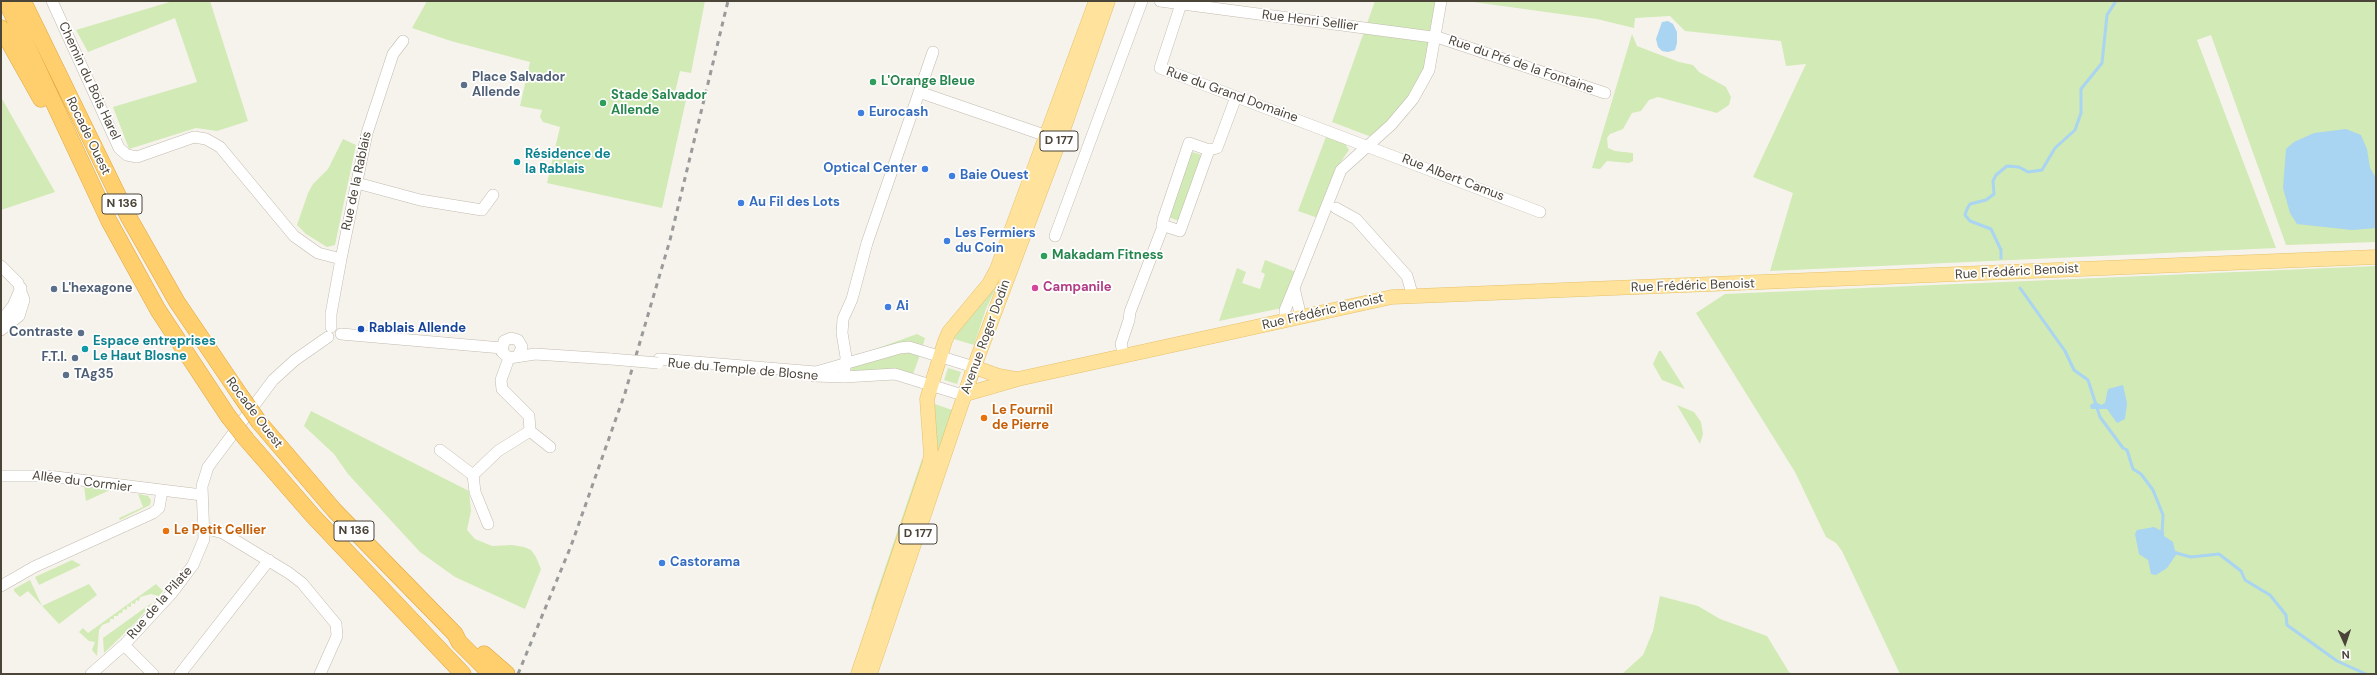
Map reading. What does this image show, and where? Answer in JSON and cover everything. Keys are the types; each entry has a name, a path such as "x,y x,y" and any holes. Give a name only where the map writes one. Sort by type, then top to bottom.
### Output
{"highway":[{"name":"Rocade Ouest","path":"6,1 109,221 158,310 228,416 313,516 463,674"},
{"name":"Rocade Ouest","path":"24,1 75,110 138,235 189,321 240,396 259,422 334,510 455,634 465,637 501,674"},
{"path":"1,28 64,144 75,150"}],"main road":[{"name":"Avenue Roger Dodin","path":"858,674 929,465 931,455 926,399 940,356 949,332 990,284 1047,136 1096,1"},
{"name":"Avenue Roger Dodin","path":"870,674 974,367 1070,112 1108,1"},
{"name":"Rue Frédéric Benoist","path":"966,394 1018,379 1375,299 2376,257"},
{"name":"Rue Frédéric Benoist","path":"974,367 999,376 1018,379"}],"street":[{"name":"Chemin du Bois Harel","path":"52,1 119,148 127,155 137,157 194,137 206,139 220,147 294,236 318,253 340,259"},
{"path":"1055,236 1142,1"},
{"name":"Rue Henri Sellier","path":"1160,1 1436,37"},
{"path":"1285,320 1285,310 1341,170 1366,145 1391,125 1413,99 1429,70 1436,37 1441,1"},
{"name":"Rue du Grand Domaine","path":"1181,4 1160,68 1366,145"},
{"name":"Rue du Pré de la Fontaine","path":"1436,37 1606,93"},
{"name":"Rue de la Rablais","path":"330,332 331,314 340,259 358,183 367,133 379,92 393,54 403,41"},
{"path":"844,378 845,362 842,333 843,319 852,299 867,244 933,52"},
{"path":"919,92 1047,136"},
{"path":"1124,356 1121,344 1130,320 1130,312 1190,143 1209,150 1217,148 1236,97"},
{"name":"Rue Albert Camus","path":"1366,145 1540,212"},
{"path":"1162,225 1180,231 1209,150"},
{"path":"358,183 420,200 482,210 493,195"},
{"path":"1336,208 1356,219 1407,276 1412,297"},
{"path":"1,266 13,277 21,288 24,300 19,316 1,330"},
{"path":"1,321 13,306 21,288"},
{"path":"1294,288 1301,316"},
{"path":"1,586 34,567 153,513 159,508 162,491 202,495 204,478 208,468 262,393 283,369 330,332 336,341 341,334 502,348"},
{"path":"502,348 507,339 515,338 521,343 522,350 514,357 501,380 502,389 529,416 530,431 550,447"},
{"name":"Rue du Temple de Blosne","path":"521,343 550,350 611,357 844,378 895,374 956,393 966,394"},
{"name":"Rue du Temple de Blosne","path":"658,361 816,372 845,362 910,347 974,367"},
{"path":"502,348 502,352 514,357"},
{"name":"Rue du Temple de Blosne","path":"514,357 535,354 611,357"},
{"path":"473,475 498,451 530,431"},
{"path":"440,450 473,475 475,492 488,524"},
{"name":"Allée du Cormier","path":"1,476 48,476 162,491"},
{"name":"Rue de la Pilate","path":"91,674 124,644 172,593 193,564 201,549 204,528 202,495"},
{"path":"204,528 223,533 269,560 289,573 310,592 337,628 337,636 320,674"},
{"path":"180,674 269,560"},
{"path":"124,644 153,674"}],"green space":[{"path":"173,1 210,1 248,121 217,131 196,128 129,149 113,107 197,82 175,18 88,52 76,30"},
{"name":"Stade Salvador Allende","path":"427,1 705,1 691,73 680,71 674,97 686,100 662,208 547,183 560,127 543,122 540,117 542,110 520,106 530,62 451,41 412,28"},
{"path":"1375,1 1441,1 1429,70 1391,125 1369,136 1332,122"},
{"path":"1466,1 2376,1 2376,242 2286,245 2211,35 2197,40 2276,248 1770,271 1793,193 1753,177 1806,64 1786,66 1781,41 1685,31 1670,16 1635,18 1634,28 1597,19"},
{"path":"1632,34 1637,46 1679,62 1693,65 1699,72 1726,87 1731,97 1729,105 1717,113 1658,97 1649,100 1641,111 1632,113 1623,129 1610,134 1607,138 1608,148 1615,151 1633,153 1633,161 1629,163 1607,161 1600,169 1592,168"},
{"path":"1,97 55,192 1,210"},
{"path":"1327,134 1344,142 1349,150 1335,170 1318,218 1298,211"},
{"path":"343,139 356,145 335,245 327,247 306,234 297,225 308,193 313,184 328,169"},
{"path":"1192,152 1202,155 1179,221 1168,217"},
{"path":"1265,260 1296,272 1282,308 1219,321 1237,268 1246,272 1242,283 1260,289 1265,274 1261,272"},
{"path":"2376,266 2376,674 1900,674 1842,551 1836,543 1826,537 1795,472 1696,313 1725,294"},
{"path":"999,281 986,309 974,345 954,339 958,331"},
{"path":"917,334 925,338 923,345 906,342 871,353 870,351"},
{"path":"901,351 920,355 913,374 852,371 850,366"},
{"path":"1659,351 1661,351 1685,389 1662,380 1653,364"},
{"path":"948,368 961,372 957,384 944,380"},
{"path":"932,403 955,411 936,467"},
{"path":"1677,405 1694,412 1701,422 1703,434 1700,444"},
{"path":"311,411 469,491 471,511 467,530 475,539 492,546 512,545 524,547 531,550 536,557 541,569 525,609 455,577 420,552 348,474 334,454 304,426"},
{"path":"922,459 924,460 876,611 871,609"},
{"path":"84,486 110,490 86,501"},
{"path":"138,494 148,496 151,500 150,505 120,520 119,518 143,507"},
{"path":"72,560 81,565 39,585 35,577"},
{"path":"30,580 42,606 28,591 20,597 14,591 14,589"},
{"path":"89,584 97,595 59,624 42,606"},
{"path":"156,584 163,591 159,596 151,594 140,597 139,601 136,600 135,604 131,603 131,607 127,606 127,610 123,609 122,613 119,613 118,616 114,616 114,619 110,619 110,622 102,625 99,630 97,656 92,650 95,642 89,641 79,632 83,628 88,633"},
{"path":"1660,596 1698,606 1720,619 1767,636 1789,672 1793,674 1622,674 1643,655 1653,631"},
{"path":"153,602 136,622 104,653 103,638"}],"water":[{"path":"1668,21 1673,24 1677,32 1677,43 1675,50 1668,52 1662,51 1658,47 1656,39 1662,22"},
{"path":"2346,129 2361,135 2367,149 2370,168 2376,178 2376,228 2352,230 2297,224 2290,213 2283,188 2286,149 2294,142 2314,133"},
{"path":"2123,385 2127,403 2125,419 2117,423 2107,409 2091,409 2090,405 2096,402 2101,405 2105,403 2108,389"},
{"path":"2154,527 2164,532 2164,536 2173,542 2175,551 2178,552 2167,568 2156,575 2151,574 2148,560 2139,554 2135,534 2137,530"}],"waterway":[{"path":"2001,258 2001,250 1991,229 1970,221 1965,215 1967,209 1970,204 1986,200 1994,194 1993,181 1996,175 2007,166 2019,167 2028,172 2042,170 2055,148 2075,130 2081,113 2081,89 2102,63 2107,15 2116,1"},
{"path":"2020,288 2065,351 2074,370 2088,380 2100,417 2123,448 2127,450 2133,469 2141,474 2153,490 2163,515 2162,534"},
{"path":"2176,553 2191,557 2219,554 2241,571 2245,580 2270,595 2286,615 2287,625 2337,661 2366,674"}],"railway":[{"path":"518,674 571,546 625,393 670,240 728,1"}],"place":[{"name":"L'Orange Bleue","path":"873,82"},
{"name":"Place Salvador Allende","path":"464,85"},
{"name":"Stade Salvador Allende","path":"603,103"},
{"name":"Eurocash","path":"861,113"},
{"name":"Résidence de la Rablais","path":"517,162"},
{"name":"Optical Center","path":"925,169"},
{"name":"Baie Ouest","path":"952,176"},
{"name":"Au Fil des Lots","path":"741,203"},
{"name":"Les Fermiers du Coin","path":"947,241"},
{"name":"Makadam Fitness","path":"1044,256"},
{"name":"Campanile","path":"1035,288"},
{"name":"L'hexagone","path":"54,289"},
{"name":"Ai","path":"888,307"},
{"name":"Rablais Allende","path":"361,329"},
{"name":"Contraste","path":"81,333"},
{"name":"Espace entreprises Le Haut Blosne","path":"85,349"},
{"name":"F.T.I.","path":"75,358"},
{"name":"TAg35","path":"66,375"},
{"name":"Le Fournil de Pierre","path":"984,418"},
{"name":"Le Petit Cellier","path":"166,531"},
{"name":"Castorama","path":"662,563"}]}
